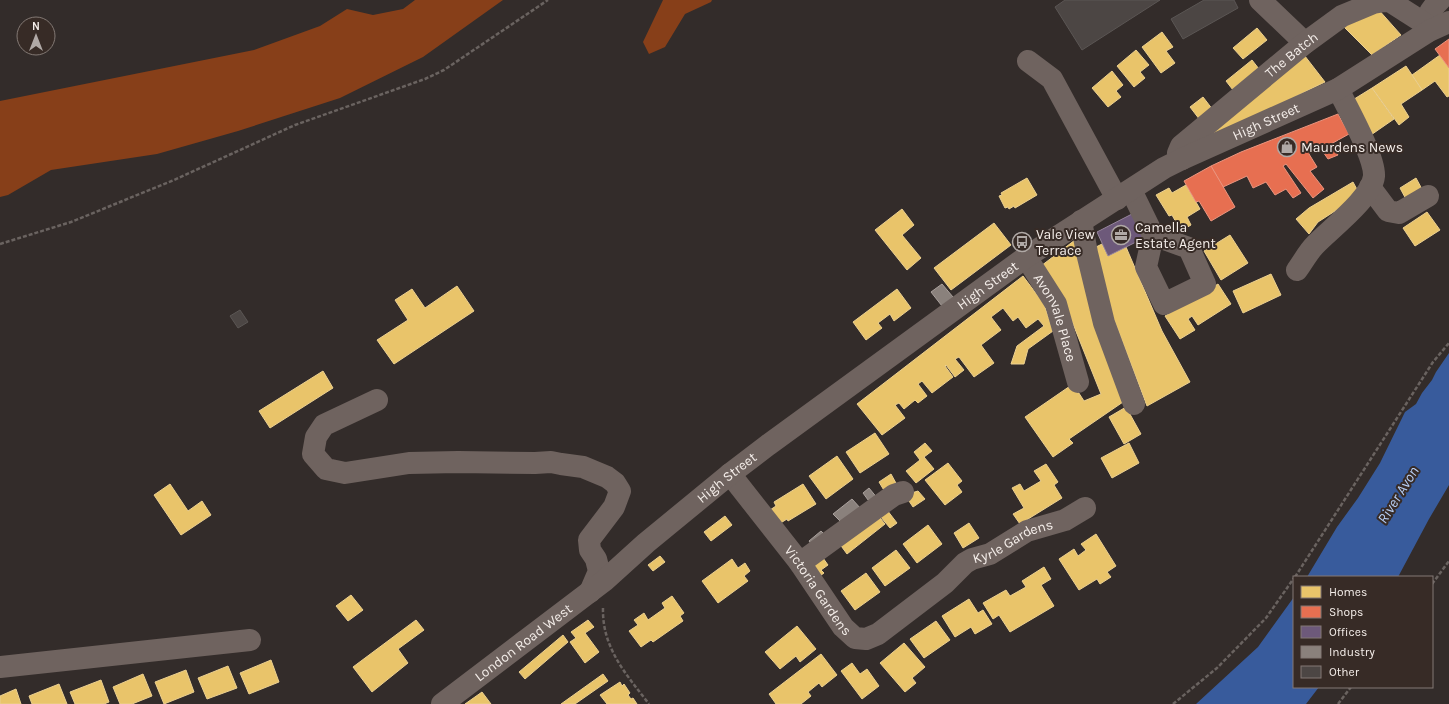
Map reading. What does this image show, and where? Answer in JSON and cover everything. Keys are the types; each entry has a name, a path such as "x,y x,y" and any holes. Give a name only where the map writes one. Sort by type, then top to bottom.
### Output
{"street":[{"path":"1260,0 1304,44"},
{"path":"1428,28 1432,9 1440,0"},
{"name":"The Batch","path":"1182,159 1178,153 1181,146 1304,44 1342,16 1373,3 1385,1 1391,2 1428,28"},
{"name":"High Street","path":"597,586 646,543 730,474 1026,256 1164,168 1338,90 1428,28 1449,22"},
{"path":"1028,60 1052,78 1124,194 1153,235"},
{"path":"1297,270 1314,246 1352,210 1370,187 1374,177 1372,163 1366,148 1338,90"},
{"path":"1370,187 1388,210 1398,213 1428,196"},
{"path":"1081,221 1104,323 1134,404"},
{"name":"Avonvale Place","path":"1026,256 1056,304 1078,382"},
{"path":"377,400 324,425 316,437 313,454 326,469 345,473 409,463 551,462 583,468 607,477 615,483 620,491 614,507 589,540 590,550 596,559 599,571 597,586"},
{"name":"Victoria Gardens","path":"730,474 800,564 843,627 855,638 866,639 878,634 945,583"},
{"path":"800,564 894,495 903,492"},
{"name":"Kyrle Gardens","path":"945,583 962,566 972,559 990,554 1027,531 1065,520 1086,508"},
{"name":"London Road West","path":"442,704 597,586"},
{"path":"0,667 250,640"}],"path":[{"path":"0,244 71,222 174,180 295,125 425,79 444,70 548,0"},
{"path":"1295,576 1433,362 1449,343"},
{"path":"1433,583 1449,561"},
{"path":"1173,704 1217,668 1266,618 1293,579"},
{"path":"603,613 602,621 605,635 611,650 621,667 649,704"},
{"path":"1338,704 1350,688"}],"shaded area":[{"path":"415,0 503,0 423,57 340,98 238,131 157,154 51,170 8,195 0,197 0,101 254,50 320,26 347,9 373,15 403,9"},
{"path":"663,0 712,0 711,2 685,14 665,47 649,54 643,42"}],"water":[{"name":"River Avon","path":"1449,353 1449,485 1399,576 1308,576 1337,527 1358,498 1380,463 1405,412 1416,404"},
{"path":"1293,598 1293,688 1318,688 1306,704 1196,704 1258,647"}],"building: Homes":[{"path":"1377,8 1401,35 1372,55 1343,26"},
{"path":"1257,28 1267,40 1243,59 1233,48"},
{"path":"1162,32 1173,47 1166,51 1175,63 1161,73 1142,47"},
{"path":"1136,50 1149,65 1140,72 1145,78 1134,87 1117,66"},
{"path":"1301,51 1325,82 1215,136 1209,130"},
{"path":"1440,55 1449,68 1449,96 1447,97 1435,81 1422,90 1412,75"},
{"path":"1252,60 1259,69 1233,90 1226,81"},
{"path":"1406,66 1422,90 1401,104 1409,117 1399,125 1372,88"},
{"path":"1112,71 1123,85 1116,91 1121,97 1108,107 1092,88"},
{"path":"1372,88 1394,119 1368,137 1351,101"},
{"path":"1203,97 1213,110 1200,120 1190,107"},
{"path":"1027,178 1037,195 1015,208 1014,206 1009,209 1008,207 1005,208 999,196 1002,195 1001,193"},
{"path":"1416,178 1423,191 1407,201 1400,188"},
{"path":"1353,182 1360,195 1318,222 1309,234 1296,219 1309,208"},
{"path":"1186,185 1200,209 1187,217 1191,225 1181,231 1172,215 1169,216 1156,195 1169,188 1172,193"},
{"path":"902,209 914,225 902,235 921,258 907,270 875,230"},
{"path":"1427,212 1440,230 1415,246 1403,228"},
{"path":"994,223 1011,245 951,290 934,268"},
{"path":"1230,235 1248,263 1221,280 1204,251"},
{"path":"1075,240 1123,402 1069,439 1073,443 1053,457 1025,417 1073,384 1084,401 1101,394 1059,289 1041,266"},
{"path":"1102,244 1108,256 1126,247 1162,331 1190,382 1147,406 1095,270 1094,248"},
{"path":"1271,274 1281,295 1243,313 1233,291"},
{"path":"1023,276 1044,304 1053,331 1028,349 1024,364 1011,364 1017,346 1044,326 1038,319 1026,328 1018,317 1013,321 1003,308 991,317 1001,330 981,345 994,363 974,377 959,357 955,359 964,370 955,377 946,365 945,366 953,377 932,393 922,381 918,384 927,396 918,403 915,400 904,409 899,403 895,405 905,418 882,435 857,404"},
{"path":"1218,284 1231,304 1198,325 1192,316 1188,319 1195,330 1180,339 1165,316"},
{"path":"457,286 474,311 394,364 377,340 408,320 395,300 412,289 425,308"},
{"path":"897,289 911,308 894,321 890,314 878,323 882,328 866,340 853,322"},
{"path":"323,371 333,388 270,428 259,411"},
{"path":"1126,407 1141,434 1124,444 1109,417"},
{"path":"875,433 889,454 860,473 846,452"},
{"path":"925,443 932,451 924,457 934,469 916,483 906,471 920,460 914,452"},
{"path":"1129,443 1139,463 1112,478 1101,458"},
{"path":"837,456 853,479 826,499 809,476"},
{"path":"948,463 962,481 957,485 962,492 945,505 925,480"},
{"path":"1046,464 1058,482 1054,485 1062,498 1020,524 1013,514 1024,508 1012,488 1020,484 1024,491 1041,481 1034,471"},
{"path":"891,474 897,485 885,492 879,482"},
{"path":"170,484 188,511 202,501 211,515 181,535 154,495"},
{"path":"803,484 816,504 788,521 787,519 779,524 770,510 776,506 774,502"},
{"path":"918,491 925,499 913,507 905,495"},
{"path":"887,510 897,523 890,528 880,516"},
{"path":"876,513 885,524 847,554 839,543"},
{"path":"725,516 732,525 711,541 704,532"},
{"path":"969,523 979,538 963,548 954,533"},
{"path":"928,525 942,544 917,563 903,544"},
{"path":"1096,534 1116,566 1107,572 1111,577 1100,584 1097,579 1079,590 1059,559 1074,549 1078,556 1086,550 1081,544"},
{"path":"896,550 910,568 885,586 872,568"},
{"path":"660,556 665,562 653,571 648,565"},
{"path":"823,558 828,565 821,570 824,573 817,578 809,568"},
{"path":"732,559 738,568 745,563 750,571 744,576 748,581 718,603 702,581"},
{"path":"1044,567 1051,579 1041,585 1054,606 1010,632 999,615 993,619 983,603 1006,590 1010,596 1026,587 1022,581"},
{"path":"866,573 880,592 855,610 841,591"},
{"path":"351,595 363,610 348,621 336,606"},
{"path":"672,596 684,613 680,616 683,621 653,642 651,640 641,647 629,631 638,625 634,620 644,613 648,620 665,608 662,603"},
{"path":"969,599 978,613 983,610 992,624 975,634 971,627 955,637 942,616"},
{"path":"416,620 424,630 398,649 408,663 372,692 353,667"},
{"path":"588,620 594,627 585,633 599,652 585,663 570,642 576,638 571,632"},
{"path":"936,621 950,640 924,658 910,639"},
{"path":"797,626 816,649 800,662 796,656 780,669 765,652"},
{"path":"563,635 568,642 525,679 519,672"},
{"path":"904,643 925,667 912,678 916,683 905,692 880,663"},
{"path":"821,654 837,675 822,687 819,683 808,692 811,696 801,704 776,704 769,694"},
{"path":"271,660 279,682 249,694 240,673"},
{"path":"852,663 860,674 867,669 879,686 862,699 841,671"},
{"path":"228,666 237,688 207,699 198,678"},
{"path":"186,670 194,692 164,704 155,682"},
{"path":"143,674 152,696 132,704 120,704 113,687"},
{"path":"603,674 608,681 575,704 561,704"},
{"path":"101,680 109,702 104,704 75,704 70,692"},
{"path":"620,682 622,686 624,684 630,693 628,695 631,699 633,698 637,704 607,704 600,695"},
{"path":"59,684 67,704 32,704 29,696"},
{"path":"16,689 21,704 0,704 0,696"},
{"path":"482,692 491,704 465,704"}],"building: Shops":[{"path":"1449,39 1449,68 1435,49"},
{"path":"1338,114 1349,134 1331,144 1338,155 1328,159 1321,149 1309,154 1317,167 1310,171 1324,189 1313,198 1286,164 1283,166 1301,193 1293,198 1286,189 1275,195 1266,182 1253,188 1247,176 1223,187 1211,166 1241,152"},
{"path":"1211,166 1235,207 1211,221 1199,201 1196,202 1184,181"}],"building: Offices":[{"name":"Camella Estate Agent","path":"1132,214 1144,238 1108,256 1097,232"}],"building: Industry":[{"path":"942,284 953,297 942,306 931,292"},
{"path":"869,488 878,499 871,504 863,493"},
{"path":"852,499 862,510 843,524 833,514"},
{"path":"821,531 828,538 815,549 809,541"}],"building: Other":[{"path":"1065,0 1160,0 1082,50 1055,7"},
{"path":"1204,0 1234,0 1238,8 1183,39 1171,19"},
{"path":"240,310 248,322 238,328 230,316"}],"place":[{"name":"Maurdens News","path":"1287,147"},
{"name":"Camella Estate Agent","path":"1121,235"},
{"name":"Vale View Terrace","path":"1022,242"}]}
